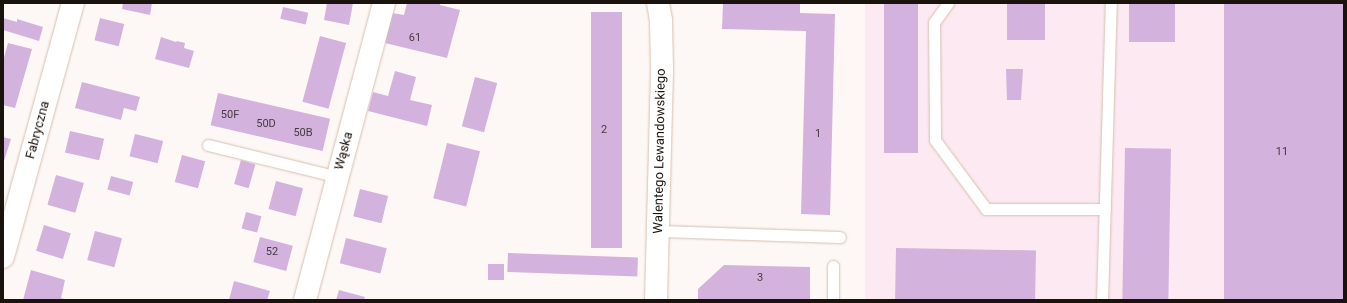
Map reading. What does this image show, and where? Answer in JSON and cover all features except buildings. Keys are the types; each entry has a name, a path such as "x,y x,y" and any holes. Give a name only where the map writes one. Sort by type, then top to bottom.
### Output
{"street":[{"name":"Fabryczna","path":"3,257 73,3"},
{"name":"Wąska","path":"305,300 384,3"},
{"name":"Walentego Lewandowskiego","path":"656,300 662,69 662,20 659,4"}],"lane":[{"path":"948,3 934,22 935,140 986,209 1105,209"},
{"path":"1102,300 1110,3"},
{"path":"208,145 338,177"},
{"path":"658,230 840,237"},
{"path":"833,266 833,300"}],"shaded area":[{"path":"865,3 1344,3 1344,300 865,300"}]}
